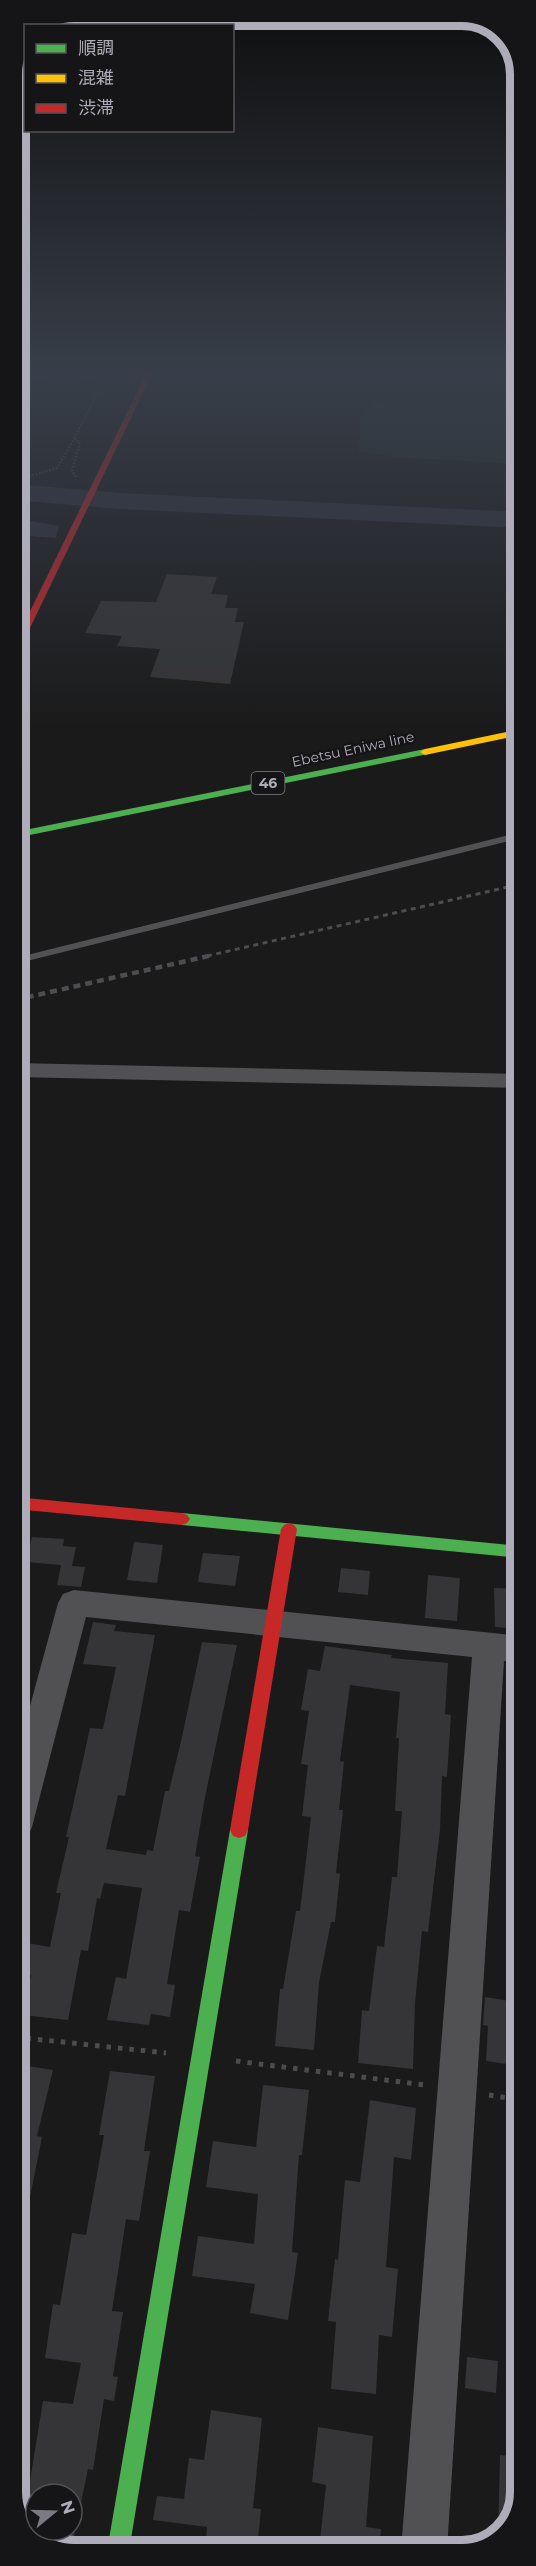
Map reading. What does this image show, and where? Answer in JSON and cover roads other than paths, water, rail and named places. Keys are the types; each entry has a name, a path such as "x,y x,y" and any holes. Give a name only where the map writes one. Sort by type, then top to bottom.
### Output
{"street":[{"path":"26,613 92,492"},
{"name":"Ebetsu Eniwa line","path":"26,833 510,734"},
{"name":"Ebetsu Eniwa line","path":"26,846 510,748"},
{"path":"26,1070 510,1081"},
{"path":"26,1504 510,1551"},
{"path":"120,2540 289,1529"},
{"path":"26,1785 74,1603 275,1622 505,1648 458,2089 425,2540"}],"lane":[{"path":"26,958 510,838"}],"water":[{"path":"26,520 59,526 56,538 26,536"}],"waterway":[{"path":"26,493 120,501 510,519"}],"railway":[{"path":"207,956 510,887"},
{"path":"26,998 213,955"}]}
